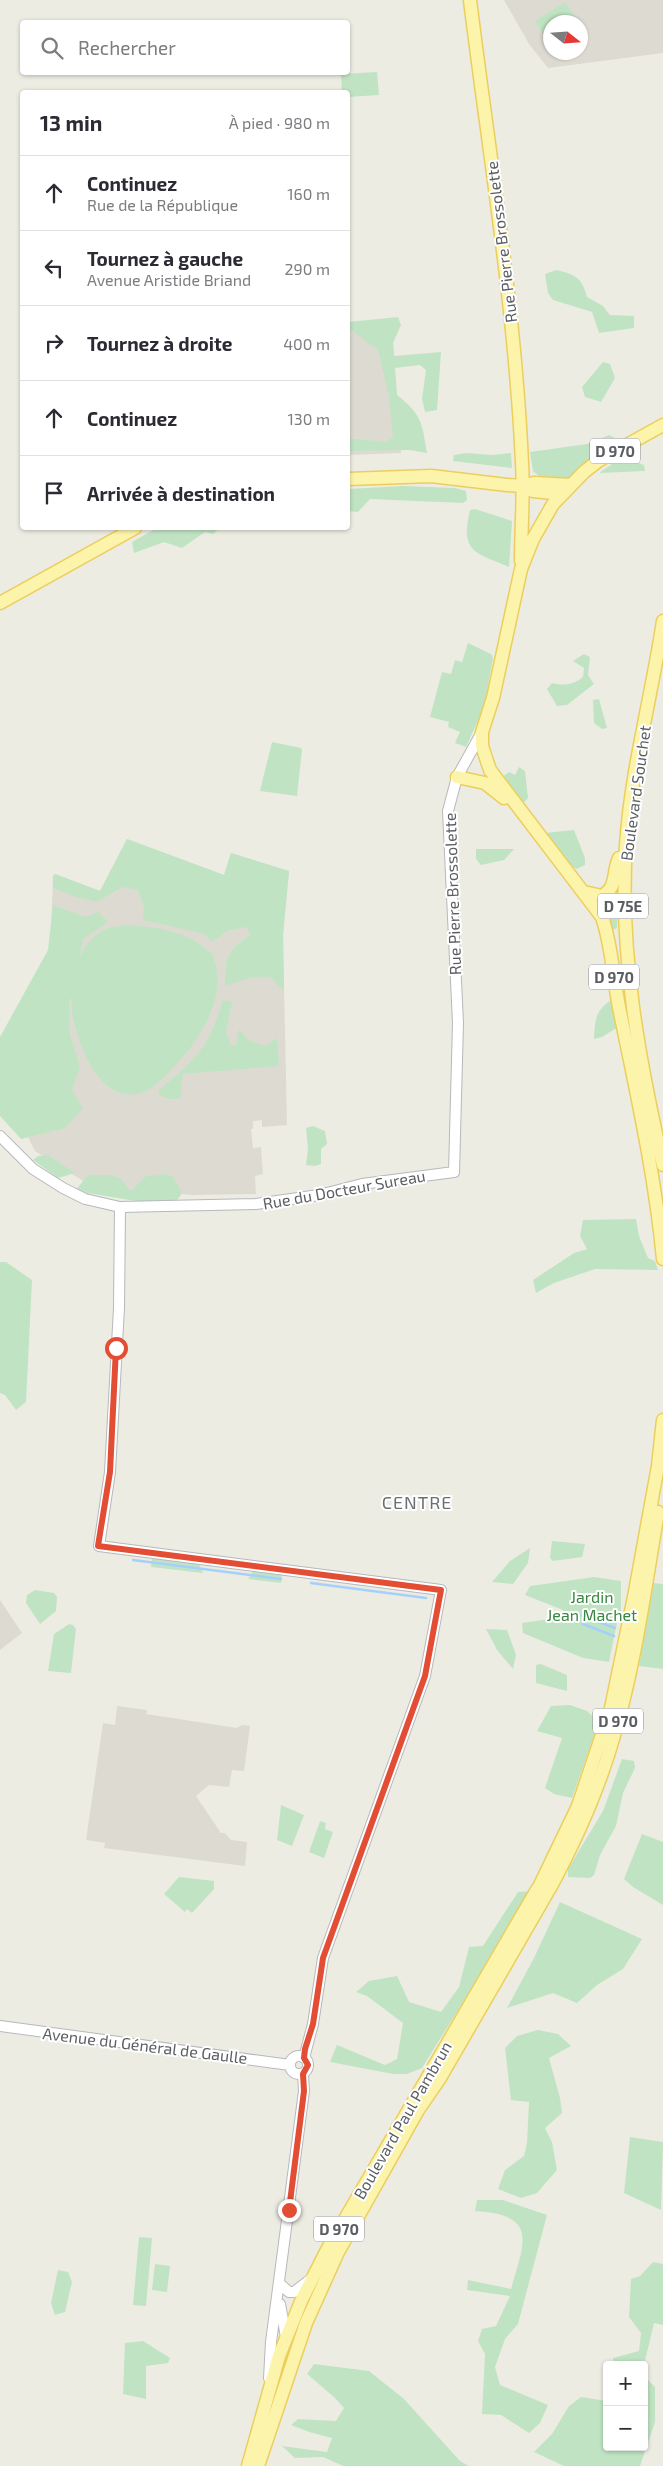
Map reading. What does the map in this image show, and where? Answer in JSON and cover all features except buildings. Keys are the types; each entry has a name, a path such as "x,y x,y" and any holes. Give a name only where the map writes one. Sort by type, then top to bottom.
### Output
{"main road":[{"name":"Rue Pierre Brossolette","path":"470,0 506,277 516,376 522,486 521,569 493,698 482,732"},
{"name":"D 970","path":"521,569 542,522 566,489 598,461 663,425"},
{"path":"350,478 431,476 522,486 533,492 566,489"},
{"path":"0,604 131,530"},
{"name":"Boulevard Souchet","path":"626,966 623,918 629,814 663,621"},
{"name":"D 970","path":"482,732 482,746 490,770 523,816 602,917 607,932 617,996 655,1188 663,1259"},
{"path":"457,777 490,786 523,816"},
{"path":"584,892 602,896 611,890 617,863 626,846"},
{"name":"D 970","path":"626,966 663,1165"},
{"path":"616,1709 622,1698 618,1679 658,1466 663,1420"},
{"name":"Boulevard Paul Pambrun","path":"269,2387 286,2337 314,2276 578,1832 601,1776 616,1709 632,1664 663,1482"},
{"name":"Boulevard Paul Pambrun","path":"298,2348 316,2299 338,2252 430,2082"},
{"path":"286,2337 298,2348"},
{"name":"D 970","path":"258,2466 298,2348"},
{"name":"D 970","path":"248,2466 264,2412 269,2387"}],"street":[{"name":"Rue Pierre Brossolette","path":"454,1172 458,1023 448,811 457,777 482,732"},
{"name":"Rue du Docteur Sureau","path":"0,1136 33,1169 80,1197 120,1207 256,1204 319,1195 362,1184 454,1172"},
{"path":"120,1207 119,1308 110,1467 98,1546 441,1590 425,1676 323,1958 313,2024 304,2058 308,2065 303,2074 304,2091 272,2342 269,2387"},
{"name":"Avenue du Général de Gaulle","path":"0,2026 290,2065"},
{"path":"303,2074 295,2074 290,2065 294,2057 304,2058"},
{"path":"280,2284 289,2292 294,2292 314,2276"},
{"path":"279,2296 286,2337"}],"shaded area":[{"path":"504,0 663,0 663,53 548,68 529,44"},
{"path":"350,323 393,343 401,453 350,455"},
{"path":"127,839 224,875 231,853 289,871 283,935 287,1125 262,1127 262,1120 253,1121 253,1129 251,1129 253,1148 261,1147 263,1174 255,1176 256,1194 193,1195 131,1191 88,1184 35,1151 28,1137 21,1139 51,936 53,876 55,874 100,891"},
{"path":"0,1600 22,1633 0,1650"},
{"path":"117,1706 147,1710 146,1714 237,1728 242,1725 250,1726 244,1771 232,1770 229,1787 209,1785 196,1796 221,1833 225,1833 231,1840 247,1842 245,1866 104,1848 105,1843 86,1840 103,1723 115,1725"}],"green space":[{"path":"565,2 573,15 544,15"},
{"path":"543,16 543,34 535,21"},
{"path":"377,72 379,95 350,97 350,90 342,90 341,75"},
{"path":"556,270 576,277 583,285 587,297 603,306 610,315 634,316 634,328 599,333 592,312 553,300 548,293 545,274"},
{"path":"398,317 401,325 393,343 394,356 441,352 437,410 425,412 422,399 426,370 420,365 395,368 397,395 412,408 420,420 427,453 410,450 350,451 350,438 386,442 393,437 389,397 378,350 350,329 350,322"},
{"path":"603,362 610,364 615,378 601,402 585,397 582,387"},
{"path":"609,435 617,439 614,446 571,478 539,476 533,471 530,452 587,444"},
{"path":"466,453 493,455 511,453 512,468 453,461 454,455"},
{"path":"618,460 630,460 644,465 645,471 599,473"},
{"path":"403,486 455,488 466,491 467,500 463,503 370,499 358,512 350,511 350,489"},
{"path":"475,509 512,521 509,567 487,558 473,549 469,543 467,524 470,510"},
{"path":"153,530 218,530 213,534 205,532 182,548 164,542 134,553 132,542"},
{"path":"468,643 491,654 493,658 484,707 466,747 455,743 460,732 448,727 449,722 430,717 442,672 451,674 455,660 462,662"},
{"path":"584,654 590,657 588,675 594,684 567,705 557,706 547,689 552,683 568,684 576,682 583,677 584,668 573,661"},
{"path":"599,699 607,728 602,729 594,723 593,700"},
{"path":"272,742 301,748 302,750 297,796 260,791"},
{"path":"519,767 525,771 528,798 522,804 501,778 509,772 515,775"},
{"path":"574,830 585,858 585,865 577,869 571,866 545,833"},
{"path":"127,839 224,875 231,853 289,871 283,935 284,991 270,977 249,978 225,986 228,956 236,946 250,935 246,927 229,930 212,942 205,934 143,920 144,908 138,890 122,887 97,902 73,896 53,888 53,876 55,874 100,891"},
{"path":"476,849 514,849 504,860 481,865 476,859"},
{"path":"619,872 617,928 613,930 609,914 599,900"},
{"path":"53,905 85,917 99,912 108,922 83,939 80,956 89,942 98,933 111,927 147,927 172,932 192,939 214,954 217,991 205,1025 183,1057 152,1088 131,1094 117,1092 106,1084 88,1060 72,1016 71,996 69,1005 70,1034 80,1067 72,1090 83,1109 65,1128 21,1139 0,1116 0,1037 48,950"},
{"path":"223,1000 232,1002 226,1032 231,1045 236,1046 239,1029 249,1041 266,1046 277,1038 279,1066 183,1074 180,1099 169,1099 158,1095 159,1090 200,1051 218,1017"},
{"path":"611,1000 614,1002 618,1027 602,1037 594,1039 597,1016 602,1008"},
{"path":"313,1126 325,1131 327,1144 321,1149 321,1164 315,1166 306,1165 308,1149 306,1128"},
{"path":"48,1155 75,1173 58,1178 33,1160 38,1156"},
{"path":"167,1174 173,1177 180,1188 181,1195 173,1203 136,1201 75,1191 88,1175 111,1175 121,1179 131,1191 146,1176"},
{"path":"636,1219 639,1236 648,1258 655,1261 658,1270 595,1269 554,1283 536,1293 533,1280 574,1253 587,1249 580,1236 583,1220"},
{"path":"0,1262 6,1262 32,1280 26,1402 16,1410 5,1395 0,1393"},
{"path":"552,1541 585,1544 582,1557 553,1561 550,1558"},
{"path":"530,1548 528,1563 513,1584 492,1582 510,1561"},
{"path":"152,1558 199,1564 203,1573 151,1567"},
{"path":"253,1571 282,1575 281,1583 248,1579"},
{"name":"Jardin Jean Machet","path":"594,1577 621,1581 621,1617 618,1618 609,1662 583,1658 523,1633 522,1623 563,1617 563,1610 525,1595 530,1586"},
{"path":"653,1583 663,1584 663,1669 639,1666"},
{"path":"35,1590 54,1593 57,1597 56,1611 40,1624 26,1603 27,1595"},
{"path":"69,1624 73,1625 76,1629 71,1673 48,1671 54,1634"},
{"path":"486,1629 507,1630 516,1655 513,1669 497,1650"},
{"path":"541,1664 567,1675 567,1691 536,1683 536,1665"},
{"path":"570,1705 587,1711 599,1722 572,1798 554,1794 545,1788 562,1738 537,1731 551,1706"},
{"path":"622,1759 634,1761 635,1768 623,1793 616,1826 600,1855 594,1875 590,1878 568,1877 568,1869 603,1811"},
{"path":"281,1805 304,1815 292,1846 277,1840"},
{"path":"320,1821 326,1823 325,1829 333,1832 324,1858 309,1852"},
{"path":"642,1834 663,1842 663,1905 633,1887 624,1879"},
{"path":"179,1877 214,1881 214,1889 192,1913 187,1909 185,1912 164,1894"},
{"path":"532,1891 422,2068 407,2074 393,2074 330,2062 337,2045 385,2065 397,2059 403,2023 367,1996 356,1992 369,1981 397,1976 409,2002 441,2012 459,1987 469,1947 483,1946 518,1892"},
{"path":"560,1902 642,1939 623,1969 597,1985 577,2003 553,1993 507,2008 534,1958"},
{"path":"538,2030 558,2034 571,2046 549,2058 560,2098 562,2113 545,2128 552,2142 557,2170 537,2193 521,2198 498,2189 505,2170 524,2156 527,2143 529,2102 511,2100 505,2048 517,2036"},
{"path":"630,2137 663,2142 661,2210 624,2193"},
{"path":"477,2200 503,2200 547,2215 518,2324 505,2339 495,2367 500,2385 548,2405 540,2423 529,2433 501,2415 482,2414 485,2354 478,2341 482,2329 496,2326 510,2296 467,2290 468,2280 511,2289 520,2257 522,2233 518,2225 509,2218 495,2213 475,2211"},
{"path":"139,2237 152,2238 146,2306 133,2305"},
{"path":"653,2262 663,2264 663,2325 654,2323 645,2361 613,2361 613,2358 639,2351 641,2333 629,2317 631,2279 640,2276"},
{"path":"155,2264 170,2266 167,2292 152,2290"},
{"path":"58,2270 68,2272 72,2282 65,2312 55,2315 51,2303"},
{"path":"143,2341 170,2358 168,2363 146,2366 146,2399 123,2394 125,2343"},
{"path":"314,2364 369,2371 404,2399 460,2461 469,2466 343,2466 323,2457 295,2458 282,2446 327,2452 332,2438 291,2425 298,2419 336,2421 344,2408 307,2374"},
{"path":"648,2380 655,2387 655,2422 648,2443"},
{"path":"581,2397 603,2400 603,2451 645,2451 640,2466 564,2466 534,2452 552,2434 569,2406"}],"waterway":[{"path":"133,1560 281,1579"},
{"path":"311,1583 426,1598"},
{"path":"577,1614 615,1628"},
{"path":"583,1624 614,1636"}],"district":[{"name":"CENTRE","path":"417,1502"}],"route":[{"path":"116,1348 110,1472 98,1546 366,1582 441,1590 425,1676 351,1876 323,1958 313,2024 305,2049 304,2058 308,2065 307,2070 303,2074 305,2079 304,2091 289,2210"}]}
